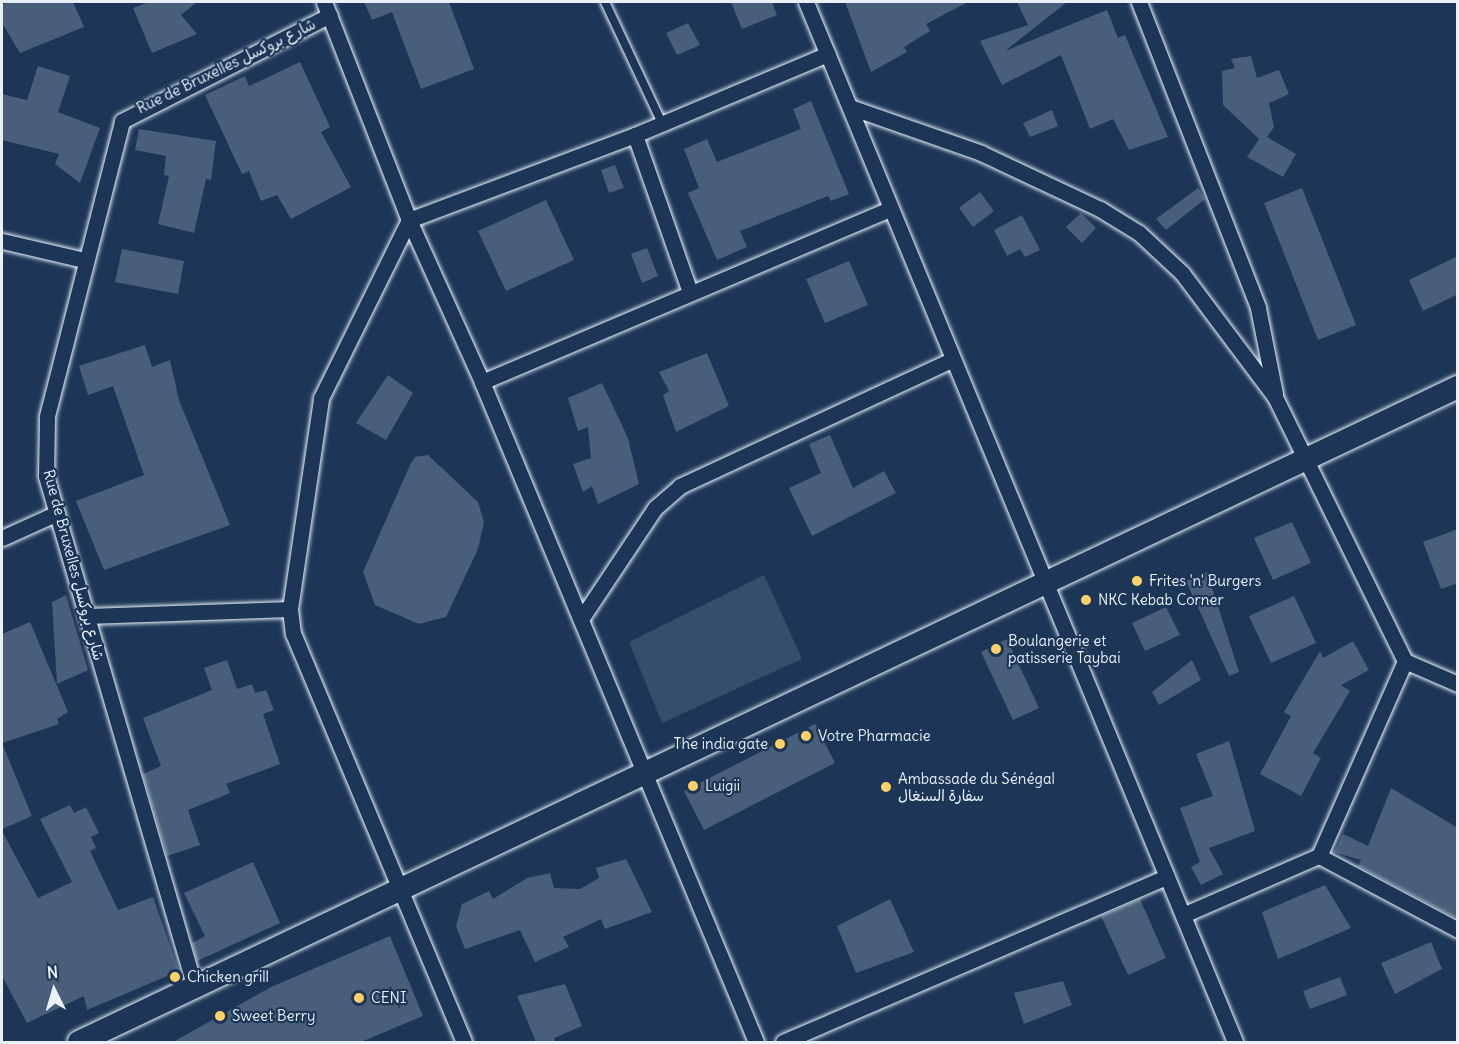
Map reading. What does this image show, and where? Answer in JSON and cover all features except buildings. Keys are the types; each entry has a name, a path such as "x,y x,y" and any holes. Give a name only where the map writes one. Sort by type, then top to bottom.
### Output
{"main road":[{"path":"79,1042 1458,387"}],"street":[{"path":"806,2 1235,1042"},
{"path":"1139,2 1258,308 1275,396"},
{"path":"327,8 409,220 482,382 756,1042"},
{"name":"Rue de Bruxelles شارع بروكسل","path":"195,988 46,476 47,416 84,260 128,115 327,8"},
{"path":"464,1042 398,892 301,660 290,609 321,398 409,220 635,135 828,54"},
{"path":"850,107 981,153 1139,232 1182,273 1275,396 1405,662 1458,684"},
{"path":"635,135 690,292"},
{"path":"482,382 891,208"},
{"path":"2,241 84,260"},
{"path":"581,620 655,508 680,486 952,360"},
{"path":"2,538 57,513"},
{"path":"87,616 290,609"},
{"path":"1183,915 1319,856 1405,662"},
{"path":"1319,856 1458,930"},
{"path":"783,1042 1167,877"}],"lane":[{"path":"605,2 662,123"}],"shaded area":[{"path":"764,575 802,659 662,723 629,642"}],"place":[{"name":"Frites 'n' Burgers","path":"1137,581"},
{"name":"NKC Kebab Corner","path":"1086,600"},
{"name":"Boulangerie et patisserie Taybai","path":"996,649"},
{"name":"Votre Pharmacie","path":"806,736"},
{"name":"The india gate","path":"780,744"},
{"name":"Luigii","path":"693,786"},
{"name":"Ambassade du Sénégal سفارة السنغال","path":"886,787"},
{"name":"Chicken grill","path":"175,977"},
{"name":"CENI","path":"359,998"},
{"name":"Sweet Berry","path":"220,1016"}]}
